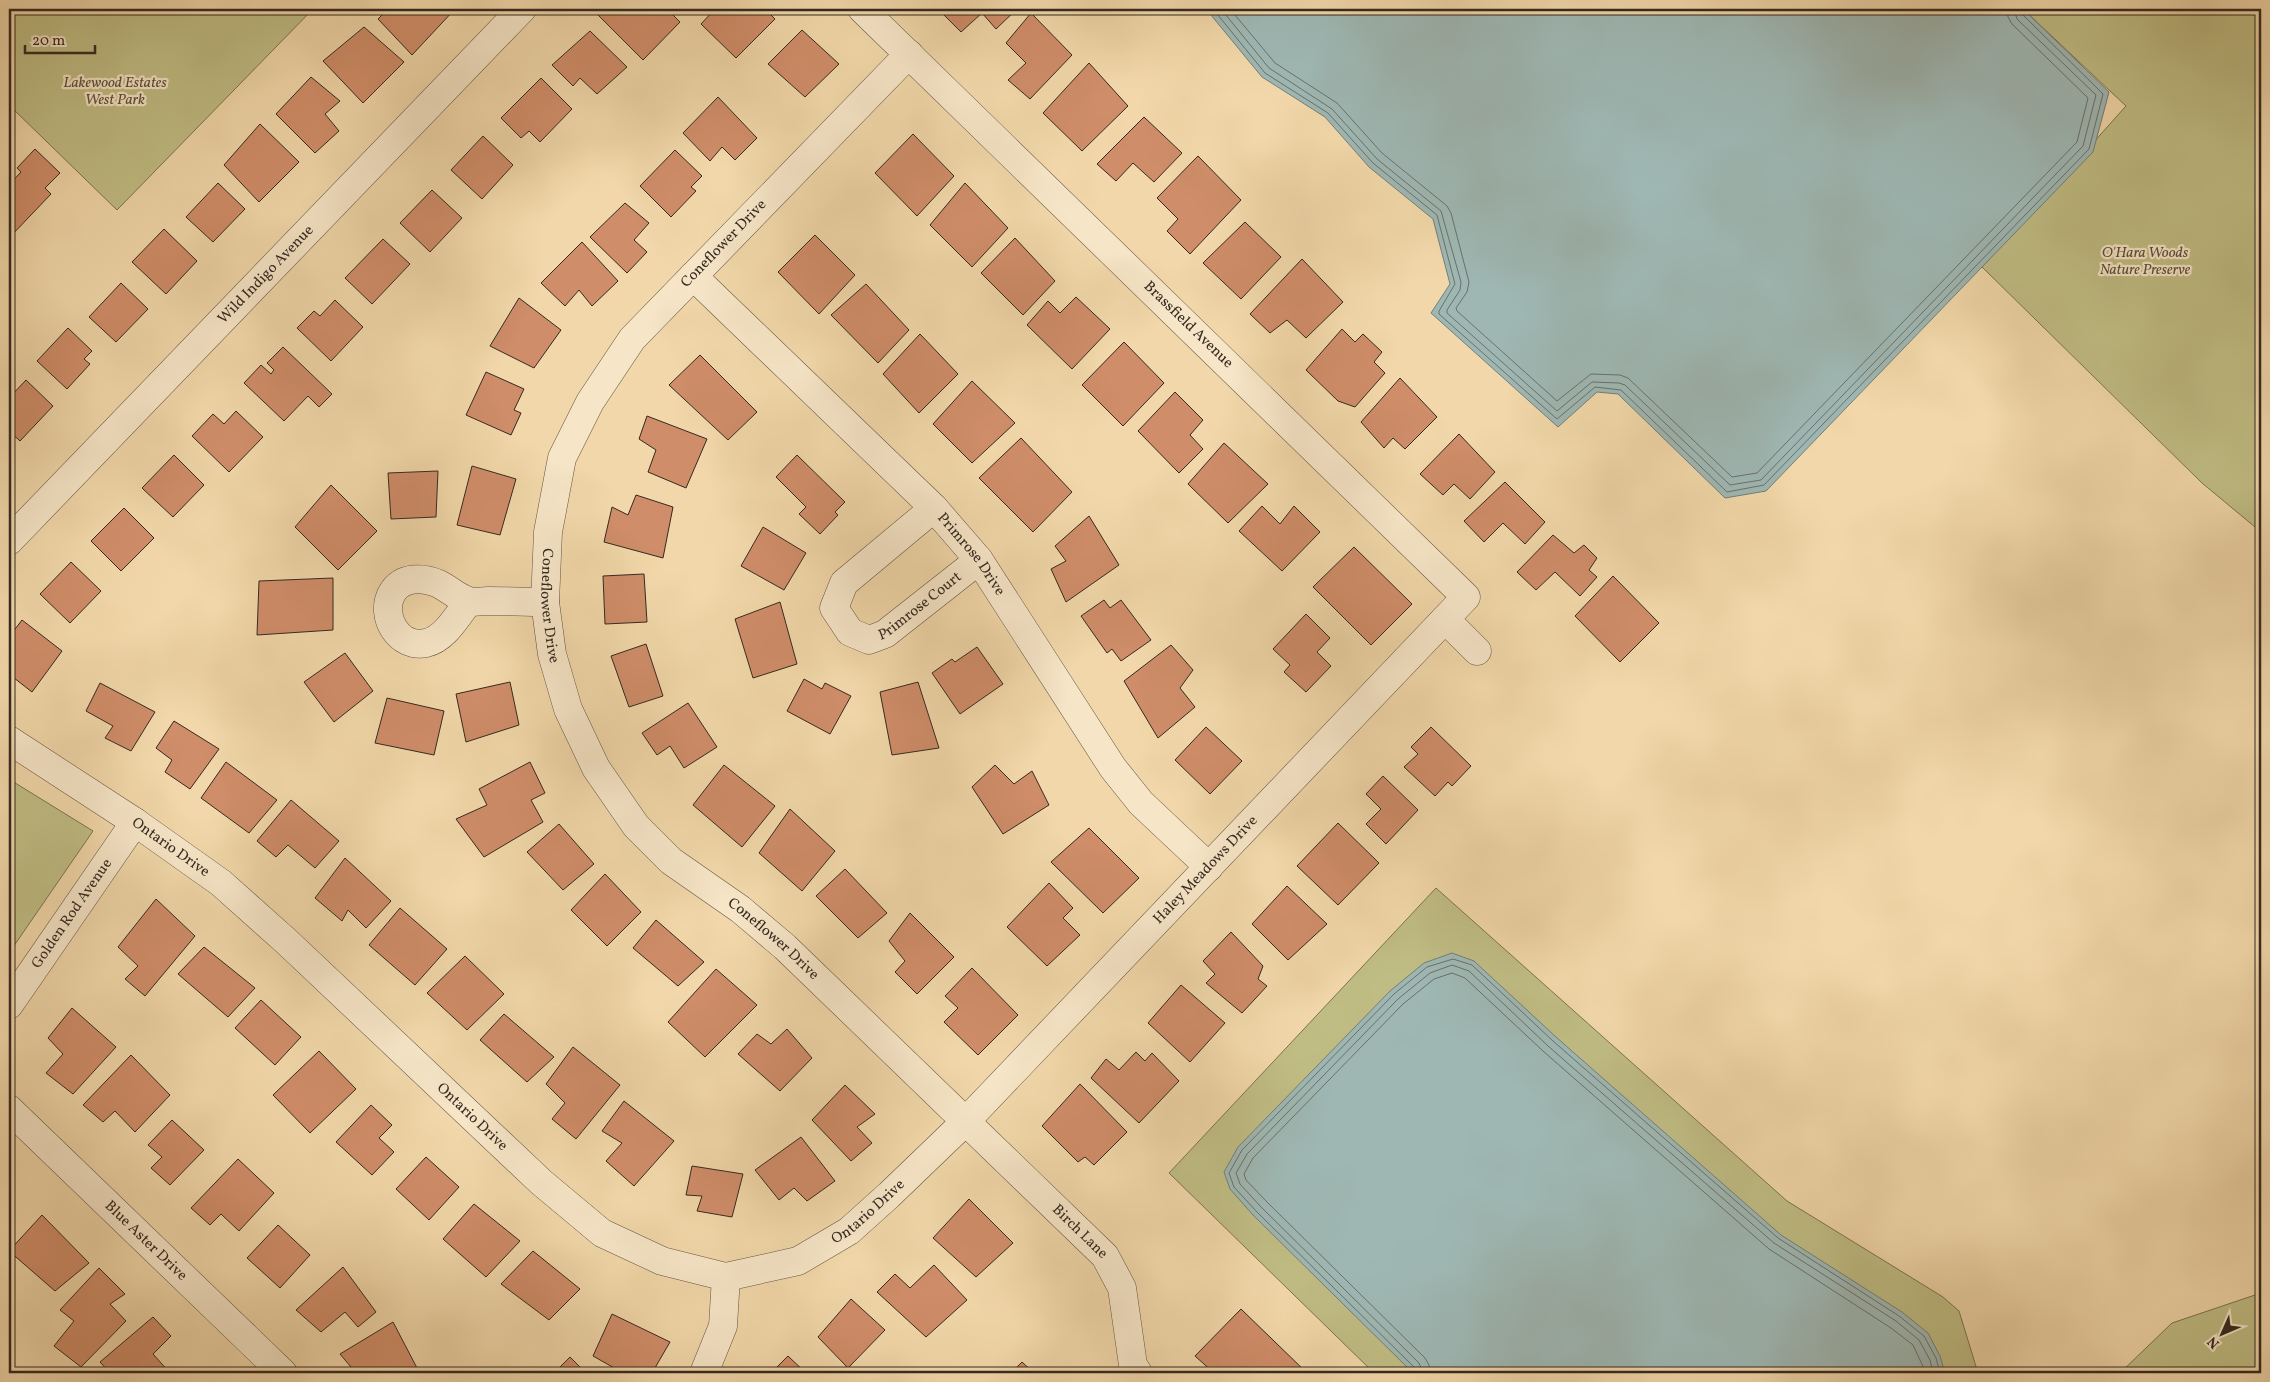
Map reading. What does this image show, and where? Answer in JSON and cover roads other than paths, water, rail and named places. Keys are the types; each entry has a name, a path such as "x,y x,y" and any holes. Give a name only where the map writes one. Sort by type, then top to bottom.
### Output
{"street":[{"name":"Wild Indigo Avenue","path":"9,541 522,9"},
{"path":"862,9 909,54"},
{"name":"Coneflower Drive","path":"909,54 632,339 590,402 562,458 548,532 545,602 552,654 568,709 596,768 636,826 671,861 740,909 785,947 966,1121"},
{"name":"Brassfield Avenue","path":"909,54 1466,596"},
{"name":"Primrose Drive","path":"693,276 934,508 979,560 1113,768 1141,803 1209,868"},
{"name":"Primrose Court","path":"934,508 844,583 834,608 850,632 869,640 885,634 979,560"},
{"name":"Haley Meadows Drive","path":"966,1121 1466,596"},
{"path":"469,601 545,602"},
{"path":"1444,619 1477,651"},
{"name":"Ontario Drive","path":"9,740 135,822 221,883 286,941 541,1182 602,1232 662,1261 726,1277 798,1261 849,1231 966,1121"},
{"name":"Golden Rod Avenue","path":"9,1005 135,822"},
{"name":"Blue Aster Drive","path":"9,1110 283,1373"},
{"name":"Birch Lane","path":"966,1121 1105,1256 1122,1288 1133,1365 1138,1373"},
{"path":"704,1373 723,1326 726,1277"}],"water":[{"path":"1206,9 2023,9 2109,92 2093,152 1766,491 1725,498 1618,394 1597,392 1558,427 1431,313 1450,284 1433,219 1369,167 1325,117 1262,77"},
{"path":"1452,953 1474,961 1556,1037 1781,1235 1902,1312 1928,1333 1940,1356 1945,1373 1413,1373 1253,1215 1230,1189 1224,1172 1238,1147 1390,991 1424,963"}],"park label":[{"name":"Lakewood Estates West Park","path":"115,92"},
{"name":"O'Hara Woods Nature Preserve","path":"2145,262"}]}
